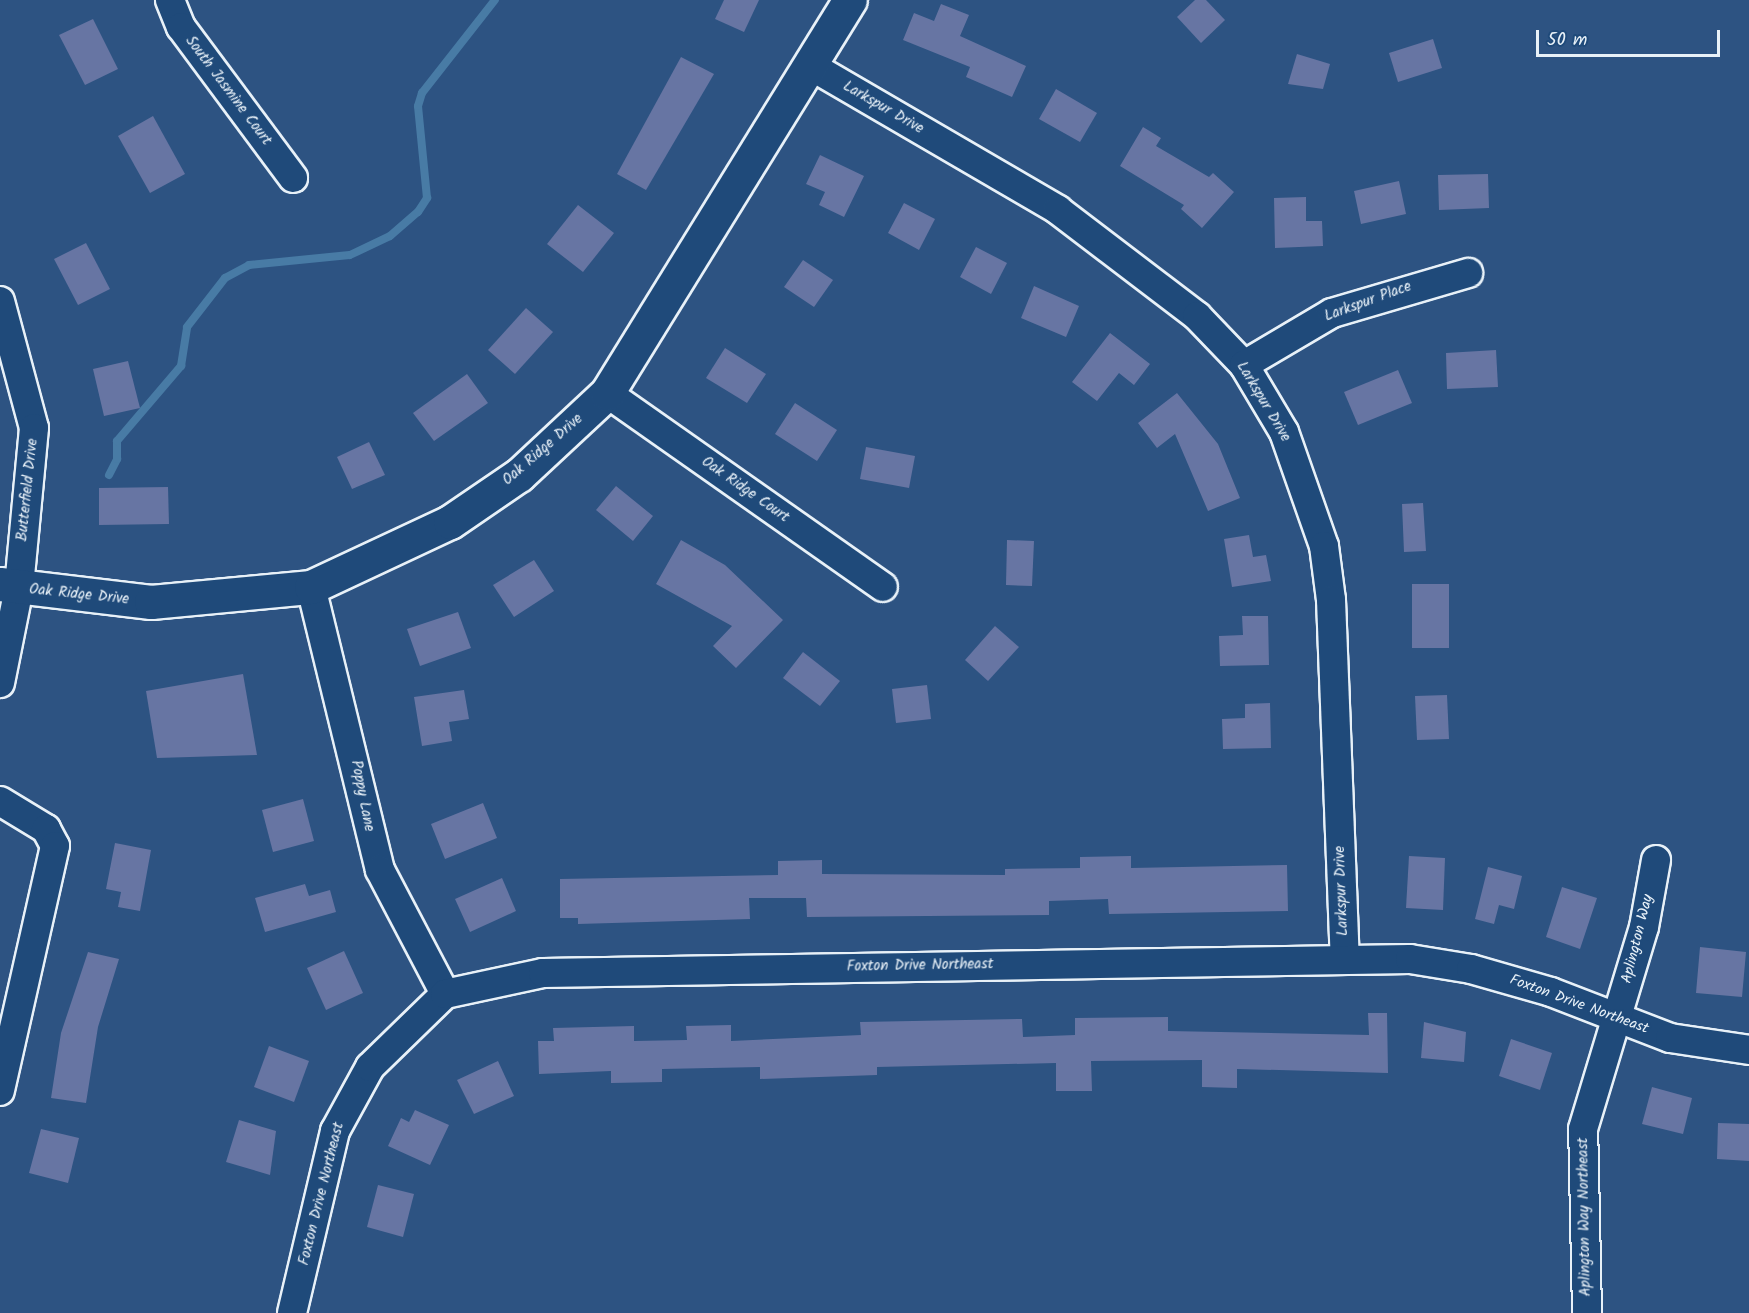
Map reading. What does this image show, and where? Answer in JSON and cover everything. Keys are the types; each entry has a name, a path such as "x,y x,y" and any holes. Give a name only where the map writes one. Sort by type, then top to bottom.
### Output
{"street":[{"name":"South Jasmine Court","path":"170,0 181,27 293,178"},
{"name":"Oak Ridge Drive","path":"9,586 150,602 311,586 450,522 519,474 607,393 850,0"},
{"name":"Larkspur Drive","path":"811,66 1058,210 1197,316 1244,365 1284,432 1324,546 1331,600 1345,957"},
{"name":"Larkspur Place","path":"1244,365 1332,313 1468,273"},
{"name":"Butterfield Drive","path":"0,301 34,428 9,586 0,683"},
{"name":"Oak Ridge Court","path":"607,393 883,587"},
{"name":"Poppy Lane","path":"311,586 380,870 445,994"},
{"path":"0,801 46,829 55,846 0,1091"},
{"name":"Aplington Way","path":"1617,1018 1644,927 1656,860"},
{"name":"Foxton Drive Northeast","path":"292,1313 335,1131 348,1101 370,1067 445,994 543,973 1345,957 1471,969 1670,1038 1749,1050"},
{"name":"Aplington Way Northeast","path":"1587,1313 1583,1130 1617,1018"}],"building":[{"path":"724,0 759,0 744,32 715,19"},
{"path":"1195,0 1206,0 1225,20 1201,43 1177,17"},
{"path":"941,4 969,15 960,36 1026,66 1012,97 966,77 970,67 903,40 914,13 934,21"},
{"path":"93,19 118,69 85,85 59,35"},
{"path":"1433,39 1442,68 1398,82 1389,53"},
{"path":"1297,54 1330,64 1323,89 1288,84"},
{"path":"681,57 714,74 646,190 617,174"},
{"path":"1056,89 1097,113 1080,142 1039,119"},
{"path":"153,116 185,174 150,193 118,136"},
{"path":"1143,127 1161,138 1156,146 1209,177 1213,173 1234,192 1202,228 1181,209 1184,205 1120,166"},
{"path":"820,155 864,176 844,217 819,205 825,192 806,184"},
{"path":"1488,174 1489,208 1439,210 1438,175"},
{"path":"1399,181 1406,214 1361,224 1354,191"},
{"path":"1306,197 1306,221 1322,221 1323,246 1275,248 1274,198"},
{"path":"904,203 935,219 919,250 888,233"},
{"path":"578,205 614,233 583,272 547,244"},
{"path":"86,243 110,289 78,305 54,259"},
{"path":"976,247 1007,263 991,294 960,277"},
{"path":"803,260 833,280 814,307 784,287"},
{"path":"1034,286 1079,306 1066,337 1021,318"},
{"path":"526,308 553,332 515,374 488,350"},
{"path":"1110,333 1150,364 1134,385 1119,373 1097,401 1072,382"},
{"path":"725,348 766,374 747,403 706,378"},
{"path":"1496,350 1498,387 1447,389 1446,353"},
{"path":"128,361 140,408 104,416 93,369"},
{"path":"1398,370 1412,403 1358,425 1344,392"},
{"path":"467,374 488,403 434,441 413,413"},
{"path":"1177,393 1218,444 1240,498 1208,511 1175,434 1157,448 1138,423"},
{"path":"795,403 837,430 817,461 775,434"},
{"path":"369,442 385,475 352,489 337,457"},
{"path":"866,447 915,456 909,488 860,479"},
{"path":"616,486 653,516 633,541 596,510"},
{"path":"168,487 169,524 99,525 99,488"},
{"path":"1423,503 1426,551 1404,552 1402,504"},
{"path":"1249,535 1253,557 1266,555 1271,581 1232,587 1224,539"},
{"path":"681,540 725,565 783,620 736,668 713,646 732,626 656,584"},
{"path":"1007,540 1034,541 1032,586 1006,585"},
{"path":"534,560 554,591 514,617 493,585"},
{"path":"1412,584 1449,584 1449,648 1412,648"},
{"path":"458,612 471,648 420,666 407,629"},
{"path":"1242,616 1268,616 1269,665 1220,666 1219,636 1243,635"},
{"path":"995,626 1019,647 988,681 965,660"},
{"path":"803,652 840,681 820,706 783,678"},
{"path":"243,674 257,755 157,758 146,691"},
{"path":"927,685 931,719 896,723 892,689"},
{"path":"464,690 469,719 449,722 452,741 422,746 414,697"},
{"path":"1447,695 1449,739 1417,740 1415,696"},
{"path":"1270,703 1271,748 1223,749 1222,719 1245,718 1245,704"},
{"path":"303,799 314,841 273,852 262,810"},
{"path":"483,803 497,838 445,859 431,824"},
{"path":"115,843 151,850 140,911 118,907 121,892 106,889"},
{"path":"1131,856 1131,868 1287,865 1288,911 1109,914 1108,899 1049,901 1049,915 807,917 806,898 749,898 750,919 578,924 578,918 560,918 560,879 778,875 778,861 822,860 822,874 1005,875 1005,869 1080,868 1080,857"},
{"path":"1409,856 1445,858 1443,910 1406,908"},
{"path":"1488,867 1522,876 1514,909 1499,905 1494,924 1475,919"},
{"path":"502,878 516,911 470,932 455,899"},
{"path":"305,884 309,896 330,890 336,912 265,932 255,898"},
{"path":"1562,887 1597,898 1580,949 1546,937"},
{"path":"1700,947 1746,952 1742,997 1696,993"},
{"path":"344,951 363,993 326,1010 307,968"},
{"path":"88,952 119,959 98,1027 86,1103 51,1098 61,1033"},
{"path":"1368,1013 1387,1013 1388,1073 1237,1069 1237,1088 1202,1087 1202,1060 1091,1061 1092,1091 1056,1091 1056,1063 877,1067 877,1075 760,1079 760,1067 662,1069 662,1082 611,1083 611,1071 539,1074 538,1041 554,1041 553,1028 634,1026 634,1041 687,1040 686,1026 731,1025 731,1041 861,1035 860,1022 1022,1019 1023,1037 1075,1035 1075,1018 1168,1017 1168,1031 1369,1035"},
{"path":"1424,1022 1466,1032 1464,1062 1421,1058"},
{"path":"1511,1039 1552,1053 1540,1090 1499,1076"},
{"path":"269,1046 309,1061 294,1102 254,1087"},
{"path":"498,1061 514,1096 474,1114 457,1080"},
{"path":"1652,1087 1692,1098 1683,1134 1642,1124"},
{"path":"415,1110 449,1125 430,1165 388,1146 401,1118 409,1122"},
{"path":"239,1120 276,1131 270,1175 226,1162"},
{"path":"1718,1123 1749,1124 1749,1161 1717,1159"},
{"path":"41,1129 79,1138 68,1183 29,1173"},
{"path":"378,1185 414,1194 403,1237 367,1227"}],"waterway":[{"path":"109,475 117,459 117,441 181,366 187,327 225,278 249,265 350,255 390,236 418,212 427,198 418,106 422,93 495,0"}]}
